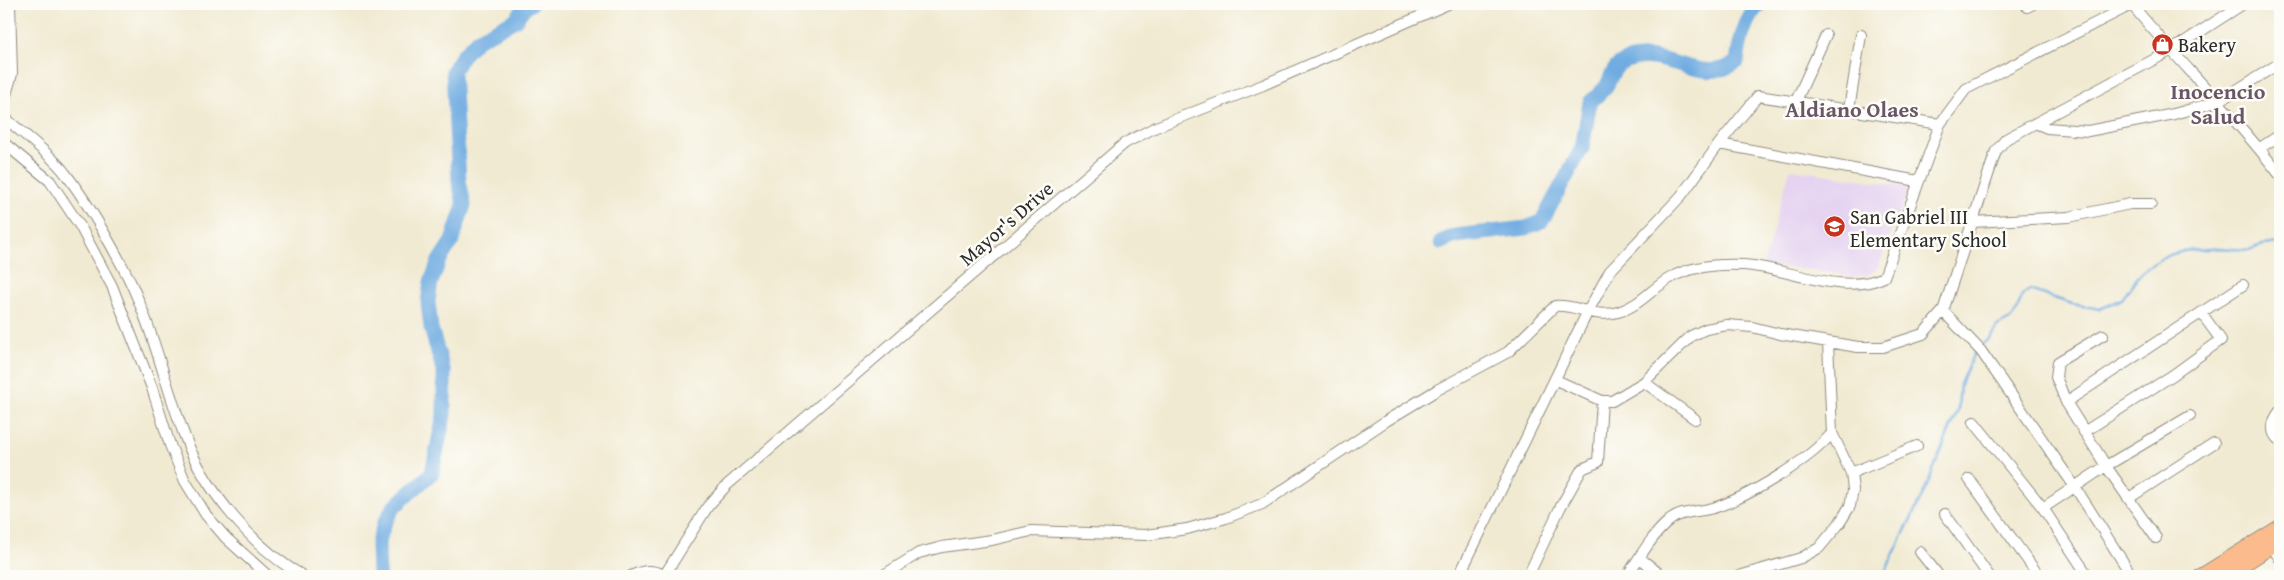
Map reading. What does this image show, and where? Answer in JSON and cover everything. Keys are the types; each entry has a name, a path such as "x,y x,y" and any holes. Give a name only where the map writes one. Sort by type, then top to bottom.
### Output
{"main road":[{"path":"2225,576 2275,541 2280,527"},
{"path":"2201,576 2275,541"}],"street":[{"path":"4,101 12,74 10,4"},
{"name":"Mayor's Drive","path":"664,576 708,506 728,485 1125,143 1156,127 1263,85 1448,4"},
{"path":"882,576 919,553 942,547 992,540 1015,533 1031,531 1146,535 1187,529 1226,518 1262,504 1386,421 1508,352 1555,306 1567,306 1587,313 1619,312 1638,303 1672,276 1704,266 1744,265 1810,278 1860,284 1873,282 1884,277 1940,124 1966,89 2133,4 2170,50 2260,148 2280,175"},
{"path":"1556,380 1602,401 1612,401 1644,382 1677,347 1691,336 1706,329 1727,325 1752,327 1858,347 1883,347 1904,342 1924,334 1943,310 1996,151 2006,138 2170,50 2243,4"},
{"path":"1848,109 1861,34"},
{"path":"1796,101 1826,35"},
{"path":"2035,123 2047,128 2101,130 2174,114 2219,102 2280,63"},
{"path":"1459,576 1587,313 1610,271 1680,196 1758,96 1940,124"},
{"path":"4,117 64,172 96,220 128,278 165,375 185,438 197,464 246,532 268,552 304,576"},
{"path":"2260,148 2280,135"},
{"path":"4,143 50,181 80,226 112,286 185,481 211,521 226,538 268,576"},
{"path":"1719,144 1918,181"},
{"path":"1972,222 2069,216 2130,204 2151,204"},
{"path":"2066,402 2202,314 2243,285"},
{"path":"1943,310 1981,351 2075,487 2132,576"},
{"path":"2084,432 2173,375 2221,340 2202,314"},
{"path":"2103,335 2058,362 2056,377 2066,402 2084,432 2156,538"},
{"path":"1739,576 1801,558 1819,548 1840,524 1850,506 1853,490 1851,473 1832,433 1828,342"},
{"path":"1644,382 1695,419"},
{"path":"1528,576 1560,508 1582,469 1598,462 1602,401"},
{"path":"2280,411 2274,419 2272,428 2280,442"},
{"path":"2043,508 2106,466 2190,416"},
{"path":"1974,422 2043,508 2088,576"},
{"path":"1627,576 1657,533 1670,519 1686,513 1712,508 1742,497 1814,453 1832,433"},
{"path":"2129,498 2214,443"},
{"path":"1851,473 1917,446"},
{"path":"1969,478 2039,576"},
{"path":"1945,514 1989,576"},
{"path":"2275,541 2276,553 2280,559"},
{"path":"1920,552 1939,576"},
{"path":"1640,558 1662,576"},
{"path":"631,576 643,570 654,570 664,576"}],"shaded area":[{"name":"San Gabriel III Elementary School","path":"1790,169 1909,187 1878,268 1868,275 1853,277 1806,269 1763,266"}],"waterway":[{"path":"379,576 378,544 384,524 393,508 432,473 444,415 444,373 431,328 428,302 431,282 439,261 452,241 464,205 459,181 453,71 463,55 477,40 515,20 525,7 531,4"},
{"path":"1441,242 1455,236 1526,228 1542,221 1582,148 1590,102 1605,88 1616,67 1637,58 1652,58 1695,69 1709,71 1723,69 1737,62 1746,23 1760,4"},
{"path":"1979,347 1991,337 1997,326 2010,319 2017,311 2022,295 2030,290 2072,304 2100,309 2122,299 2138,277 2149,266 2169,255 2184,251 2219,248 2249,250 2262,245 2280,243"},
{"path":"1883,576 1925,490 1958,410 1960,384 1975,351"}],"place":[{"name":"Bakery","path":"2162,44"},
{"name":"San Gabriel III Elementary School","path":"1834,227"}],"district":[{"name":"Inocencio Salud","path":"2218,104"},
{"name":"Aldiano Olaes","path":"1852,109"}]}
